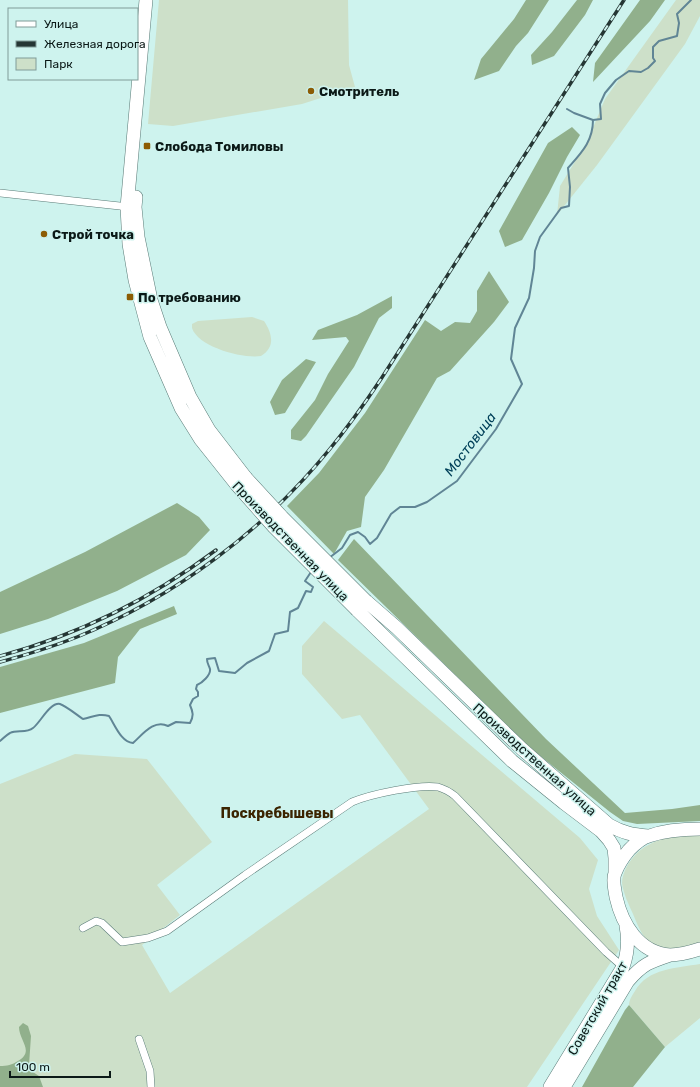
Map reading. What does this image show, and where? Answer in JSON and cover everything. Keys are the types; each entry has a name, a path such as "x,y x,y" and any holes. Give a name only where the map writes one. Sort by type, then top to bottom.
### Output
{"highway":[{"name":"Производственная улица","path":"146,0 129,244 135,280 150,338 181,408 201,440 241,481 274,527 362,605 512,760 601,831 609,840 614,848 614,889 626,925"},
{"name":"Производственная улица","path":"131,207 153,0"},
{"name":"Производственная улица","path":"362,605 397,628 522,749 610,825 621,832 648,836"},
{"path":"615,873 624,856 637,842 648,836 673,831 700,829"},
{"path":"626,925 642,945 654,951 670,955 700,949"},
{"name":"Советский тракт","path":"550,1087 623,967 627,954 628,940 626,925"},
{"name":"Советский тракт","path":"564,1087 628,981 639,969 650,962 670,955"}],"street":[{"path":"0,193 131,207"},
{"path":"83,928 96,921 102,923 122,942 148,938 167,931 245,875 352,802 365,797 431,786 446,790 455,796 606,952 623,967"},
{"path":"139,1039 150,1071 151,1087"}],"green space":[{"path":"159,0 348,0 349,65 355,87 302,104 173,126 148,124"},
{"path":"526,0 549,0 528,33 516,46 499,71 474,80 481,59 514,19"},
{"path":"577,0 593,0 585,15 554,56 532,65 531,55 552,32"},
{"path":"640,0 665,0 650,21 593,82 595,63"},
{"path":"676,0 700,0 700,16 685,44 597,165 557,215 560,186 587,142 605,99"},
{"path":"572,127 580,135 549,193 522,240 505,247 499,231 548,143"},
{"path":"489,271 509,302 494,322 450,371 437,378 384,470 365,497 361,527 347,531 334,554 287,506 319,473 365,413 425,320 441,331 455,322 470,323 477,311 477,291"},
{"path":"392,296 392,308 379,318 354,367 306,436 301,441 291,439 291,430 315,400 328,374 349,341 346,337 312,340 318,330 357,315"},
{"path":"252,317 264,321 271,335 271,344 266,352 261,356 243,356 212,346 196,335 192,328 192,324 198,321"},
{"path":"306,359 316,362 285,413 275,415 270,402 282,380"},
{"path":"177,503 199,517 210,530 186,555 117,591 48,619 0,634 0,592 85,552"},
{"path":"354,539 546,739 625,813 700,805 700,821 637,824 623,821 529,747 338,560"},
{"path":"174,606 177,614 140,629 118,657 115,683 0,713 0,667 84,643"},
{"path":"324,621 580,838 598,860 589,889 597,916 619,950 527,1087 0,1087 0,784 75,754 147,759 212,842 157,885 180,915 142,945 170,993 429,809 360,715 342,719 302,674 302,646"},
{"path":"678,835 700,835 700,943 666,949 655,946 647,940 641,932 626,899 622,881 626,868 631,860 642,849 662,839"},
{"path":"700,964 700,1018 665,1047 629,1005 630,1000 641,983 655,973 673,968"},
{"path":"629,1005 665,1047 633,1087 582,1087 625,1010"},
{"path":"23,1023 28,1026 31,1036 30,1070 39,1076 43,1087 0,1087 0,1066 18,1061 25,1053 26,1050 19,1027"}],"waterway":[{"name":"Мостовица","path":"329,558 342,548 350,535 358,532 365,537 370,544 377,538 391,514 400,507 415,507 427,502 457,481 496,429 522,384 511,359 515,328 529,298 535,251 540,237 561,208 569,206 570,187 568,168 586,146 591,134 593,120 601,119 600,104 605,93 616,80 629,71 641,72 655,61 653,58 653,47 659,41 677,36 679,23 677,14 691,0"},
{"path":"567,109 593,120"},
{"name":"Мостовица","path":"0,741 13,732 30,730 49,709 56,704 62,705 83,719 99,715 109,716 125,740 133,743 149,728 158,724 168,726 176,722 190,723 193,714 190,705 193,699 198,696 196,689 197,685 206,678 210,671 207,659 215,658 219,671 235,673 247,663 269,651 275,634 288,631 290,612 298,608 306,591 311,592 313,587 305,581 311,572"}],"railway":[{"path":"0,662 39,651 77,637 113,621 182,582 215,559 246,534 276,508 303,480 343,433 363,406 624,0"},
{"path":"0,656 58,637 113,613 166,584 216,550"}],"place":[{"name":"Смотритель","path":"311,91"},
{"name":"Слобода Томиловы","path":"147,146"},
{"name":"Строй точка","path":"44,234"},
{"name":"По требованию","path":"130,297"}],"district":[{"name":"Поскребышевы","path":"277,813"}]}
